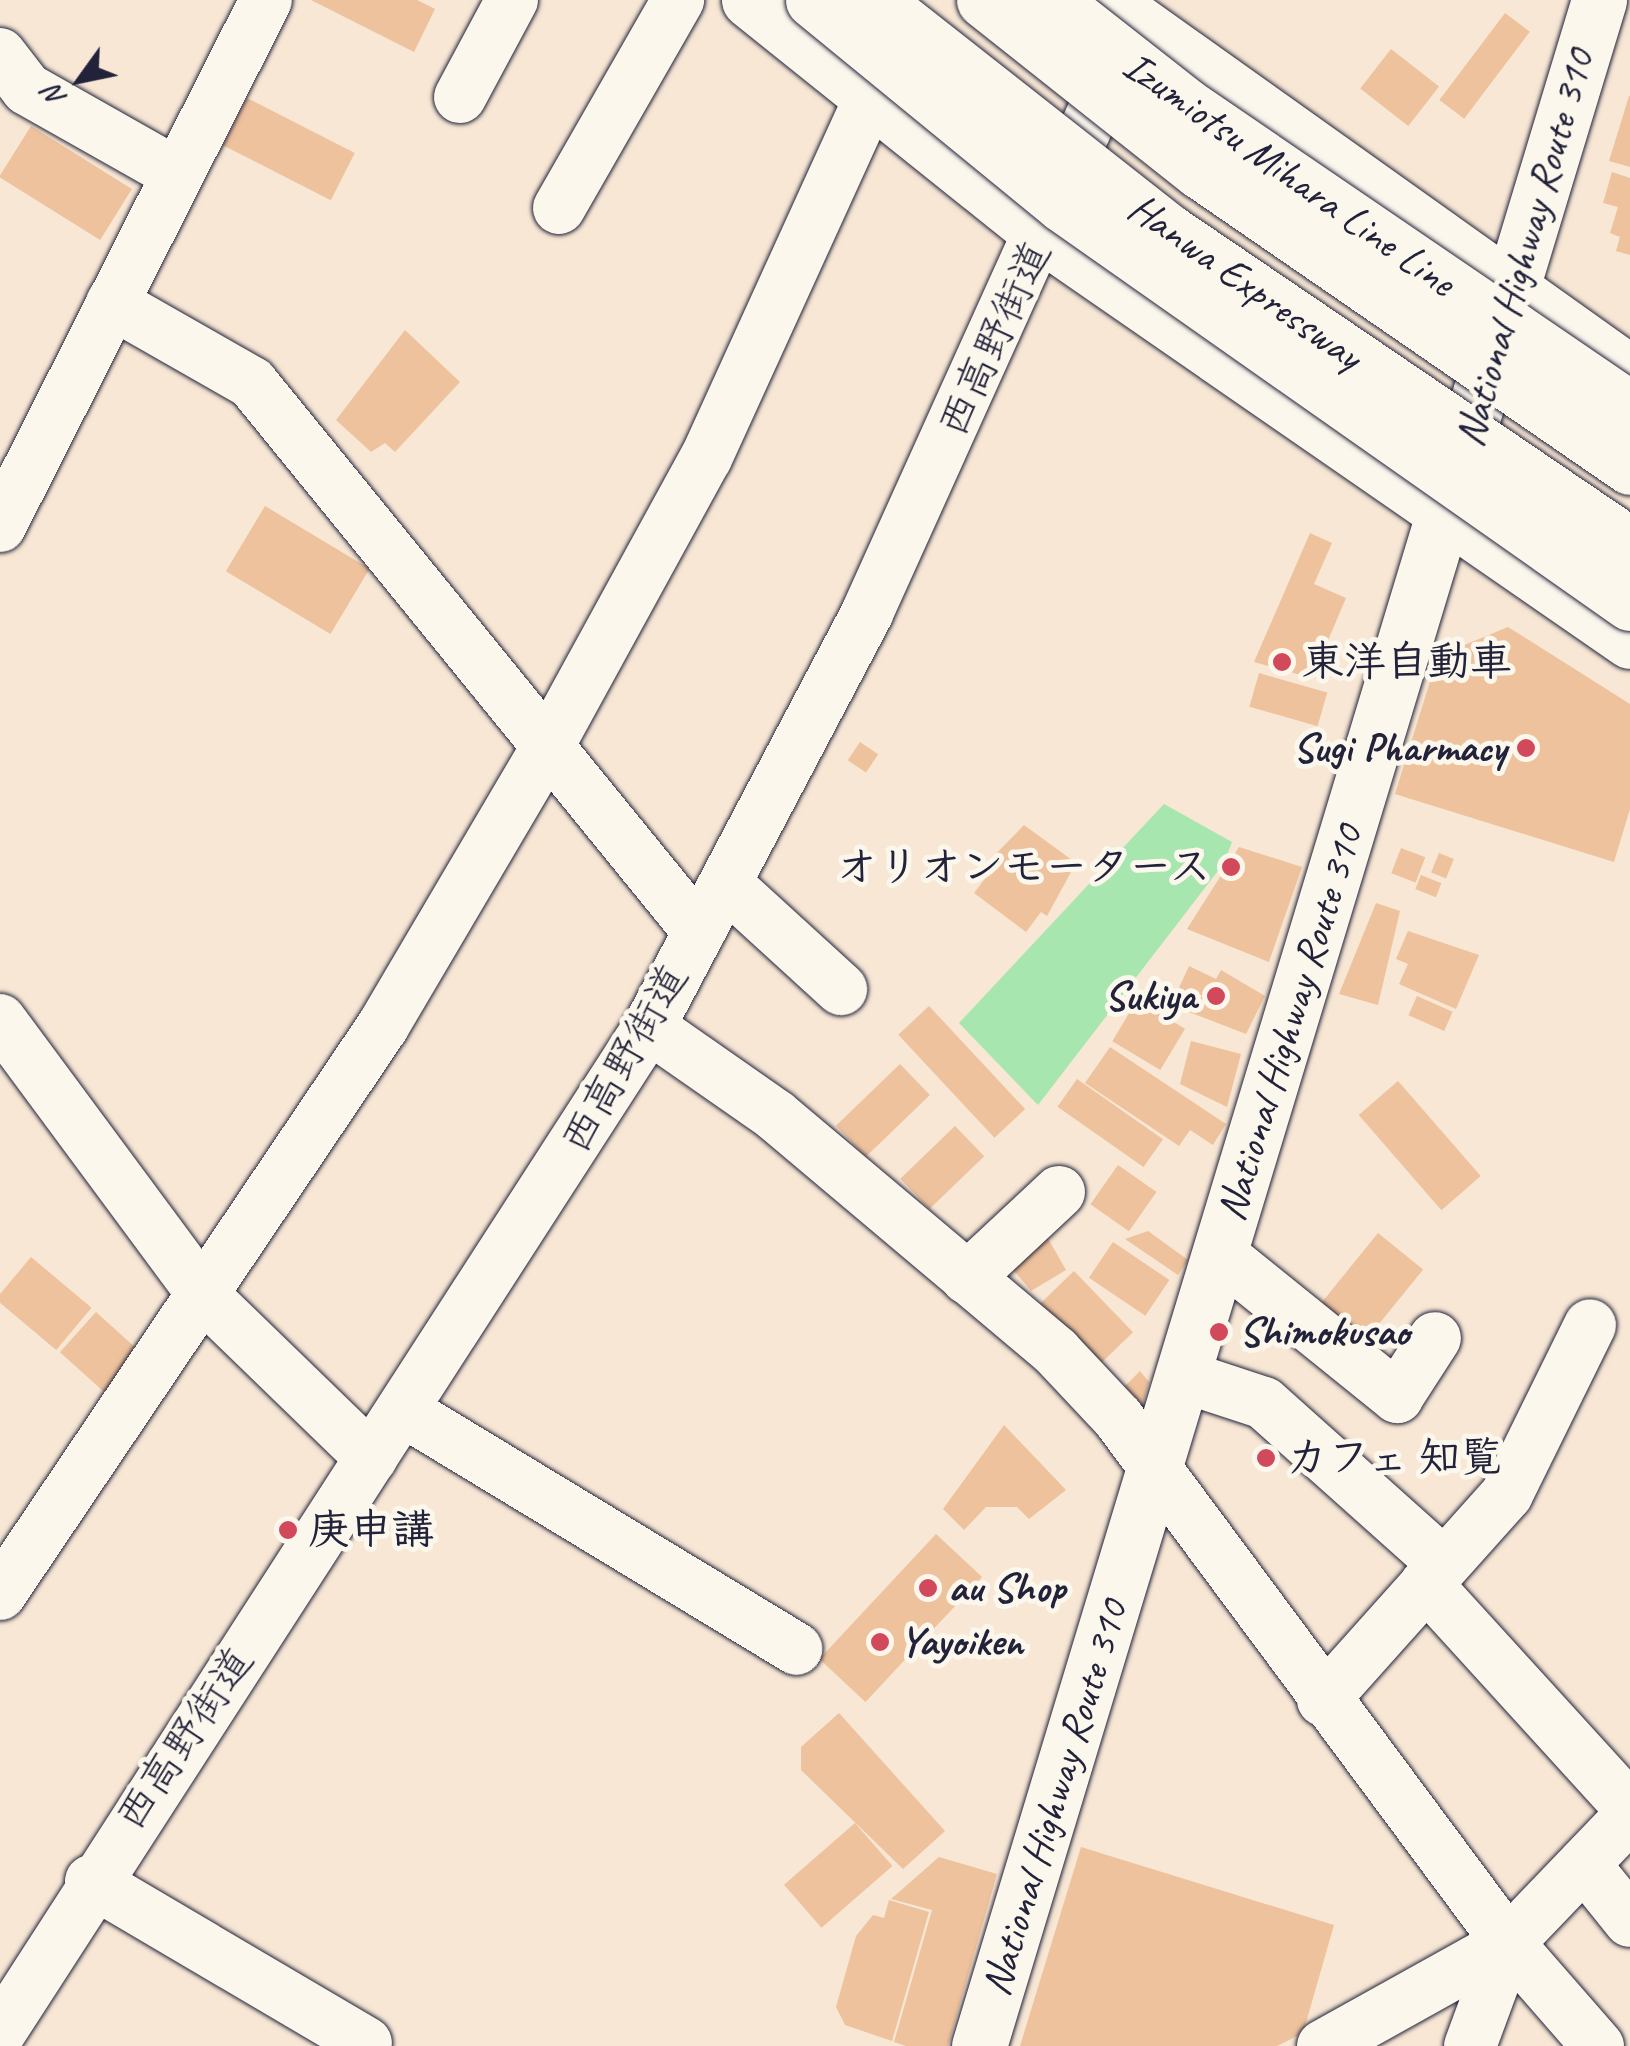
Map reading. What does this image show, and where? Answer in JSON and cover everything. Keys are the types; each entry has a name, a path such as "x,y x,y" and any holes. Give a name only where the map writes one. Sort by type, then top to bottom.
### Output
{"main road":[{"path":"749,0 1044,236 1446,521 1630,640"},
{"path":"812,0 1062,204 1630,602"},
{"name":"Hanwa Expressway","path":"874,0 1169,232 1630,546"},
{"name":"Hanwa Expressway","path":"984,0 1200,171 1630,466"},
{"name":"Izumiotsu Mihara Line Line","path":"1051,0 1186,106 1630,409"},
{"name":"National Highway Route 310","path":"979,2046 1446,521 1599,0"},
{"path":"1127,7 1510,296 1630,374"}],"street":[{"path":"0,526 13,467 112,303 176,174 194,106 266,0"},
{"path":"460,98 512,0"},
{"path":"558,208 678,0"},
{"path":"0,1594 206,1298 383,1026 548,746 706,458 913,0"},
{"name":"西高野街道","path":"0,2032 91,1881 371,1458 649,1026 867,613 1044,236 1127,7"},
{"path":"13,84 176,174"},
{"path":"112,303 252,382 699,932"},
{"path":"726,884 841,989"},
{"path":"0,1020 206,1298 371,1458"},
{"path":"649,1026 775,1115 1056,1352 1157,1466 1323,1700 1508,1943 1598,2046"},
{"path":"970,1280 1059,1192"},
{"path":"1220,1254 1397,1397 1435,1338"},
{"path":"1323,1700 1506,1494 1590,1325"},
{"path":"1182,1376 1264,1403 1435,1574 1630,1808"},
{"path":"402,1410 796,1648"},
{"path":"1323,2046 1508,1943 1630,1816"},
{"path":"1584,1864 1630,1921"},
{"path":"91,1881 366,2043"},
{"path":"1470,2046 1508,1943"}],"green space":[{"path":"1164,804 1232,842 1224,863 1038,1105 959,1023"}],"building":[{"path":"311,0 417,0 435,9 414,52"},
{"path":"1505,13 1530,32 1464,119 1439,100"},
{"path":"1391,49 1439,87 1408,126 1360,88"},
{"path":"1630,96 1630,167 1609,161"},
{"path":"247,98 355,153 331,200 223,145"},
{"path":"31,126 132,189 100,240 0,177"},
{"path":"1612,172 1630,178 1630,255 1616,251 1620,237 1610,233 1618,207 1603,203"},
{"path":"405,330 460,382 395,452 385,443 371,452 336,420"},
{"path":"265,506 370,569 330,634 226,571"},
{"path":"1310,533 1332,543 1314,584 1346,598 1312,678 1254,662"},
{"path":"1508,627 1630,704 1630,809 1614,862 1395,794 1438,656"},
{"path":"1259,673 1327,693 1318,726 1249,707"},
{"path":"860,742 878,754 866,773 848,760"},
{"path":"1024,825 1076,863 1047,916 1041,912 1026,932 974,893 990,872 983,867"},
{"path":"1239,847 1302,867 1269,962 1187,929"},
{"path":"1401,848 1425,857 1416,883 1391,873"},
{"path":"1439,853 1454,859 1446,878 1431,872"},
{"path":"1421,875 1441,883 1436,897 1415,889"},
{"path":"1376,903 1400,911 1378,1005 1339,994"},
{"path":"1408,931 1479,955 1456,1009 1399,984 1408,964 1396,959"},
{"path":"1189,966 1216,979 1221,970 1265,996 1246,1034 1171,1005"},
{"path":"1417,996 1453,1012 1444,1031 1408,1015"},
{"path":"1137,1000 1185,1029 1160,1070 1112,1041"},
{"path":"929,1006 1025,1109 994,1138 898,1035"},
{"path":"1191,1041 1241,1054 1227,1107 1180,1084"},
{"path":"1110,1047 1226,1124 1213,1145 1190,1130 1179,1146 1085,1083"},
{"path":"900,1064 930,1095 866,1157 836,1126"},
{"path":"1077,1079 1163,1139 1144,1167 1057,1107"},
{"path":"1398,1081 1481,1176 1441,1210 1359,1115"},
{"path":"955,1126 984,1156 930,1209 900,1179"},
{"path":"1118,1165 1157,1192 1129,1231 1090,1204"},
{"path":"1148,1231 1188,1260 1178,1275 1125,1239"},
{"path":"1378,1233 1423,1270 1365,1341 1320,1304"},
{"path":"1046,1235 1066,1270 1031,1291 1011,1267"},
{"path":"1113,1242 1169,1280 1145,1316 1089,1278"},
{"path":"31,1257 92,1308 56,1350 0,1303 0,1294"},
{"path":"1074,1271 1133,1332 1098,1366 1039,1305"},
{"path":"96,1312 141,1352 104,1392 60,1352"},
{"path":"1140,1371 1149,1382 1138,1421 1112,1399"},
{"path":"1004,1425 1066,1490 1029,1519 1017,1507 986,1507 964,1530 943,1509"},
{"path":"936,1534 982,1577 865,1702 819,1659"},
{"path":"839,1713 945,1831 903,1869 801,1770 801,1747"},
{"path":"855,1823 892,1866 821,1928 784,1885"},
{"path":"1081,1847 1334,1925 1303,2033 1277,2046 1020,2046"},
{"path":"939,1857 997,1874 948,2046 906,2046 894,2042 932,1910 891,1899"},
{"path":"889,1900 929,1912 892,2041 845,2025 836,2007 856,1936 873,1915 884,1918"}],"place":[{"name":"東洋自動車","path":"1282,662"},
{"name":"Sugi Pharmacy","path":"1526,748"},
{"name":"オリオンモータース","path":"1231,867"},
{"name":"Sukiya","path":"1216,996"},
{"name":"Shimokusao","path":"1219,1332"},
{"name":"カフェ 知覧","path":"1266,1458"},
{"name":"庚申講","path":"288,1530"},
{"name":"au Shop","path":"928,1588"},
{"name":"Yayoiken","path":"880,1642"}]}
